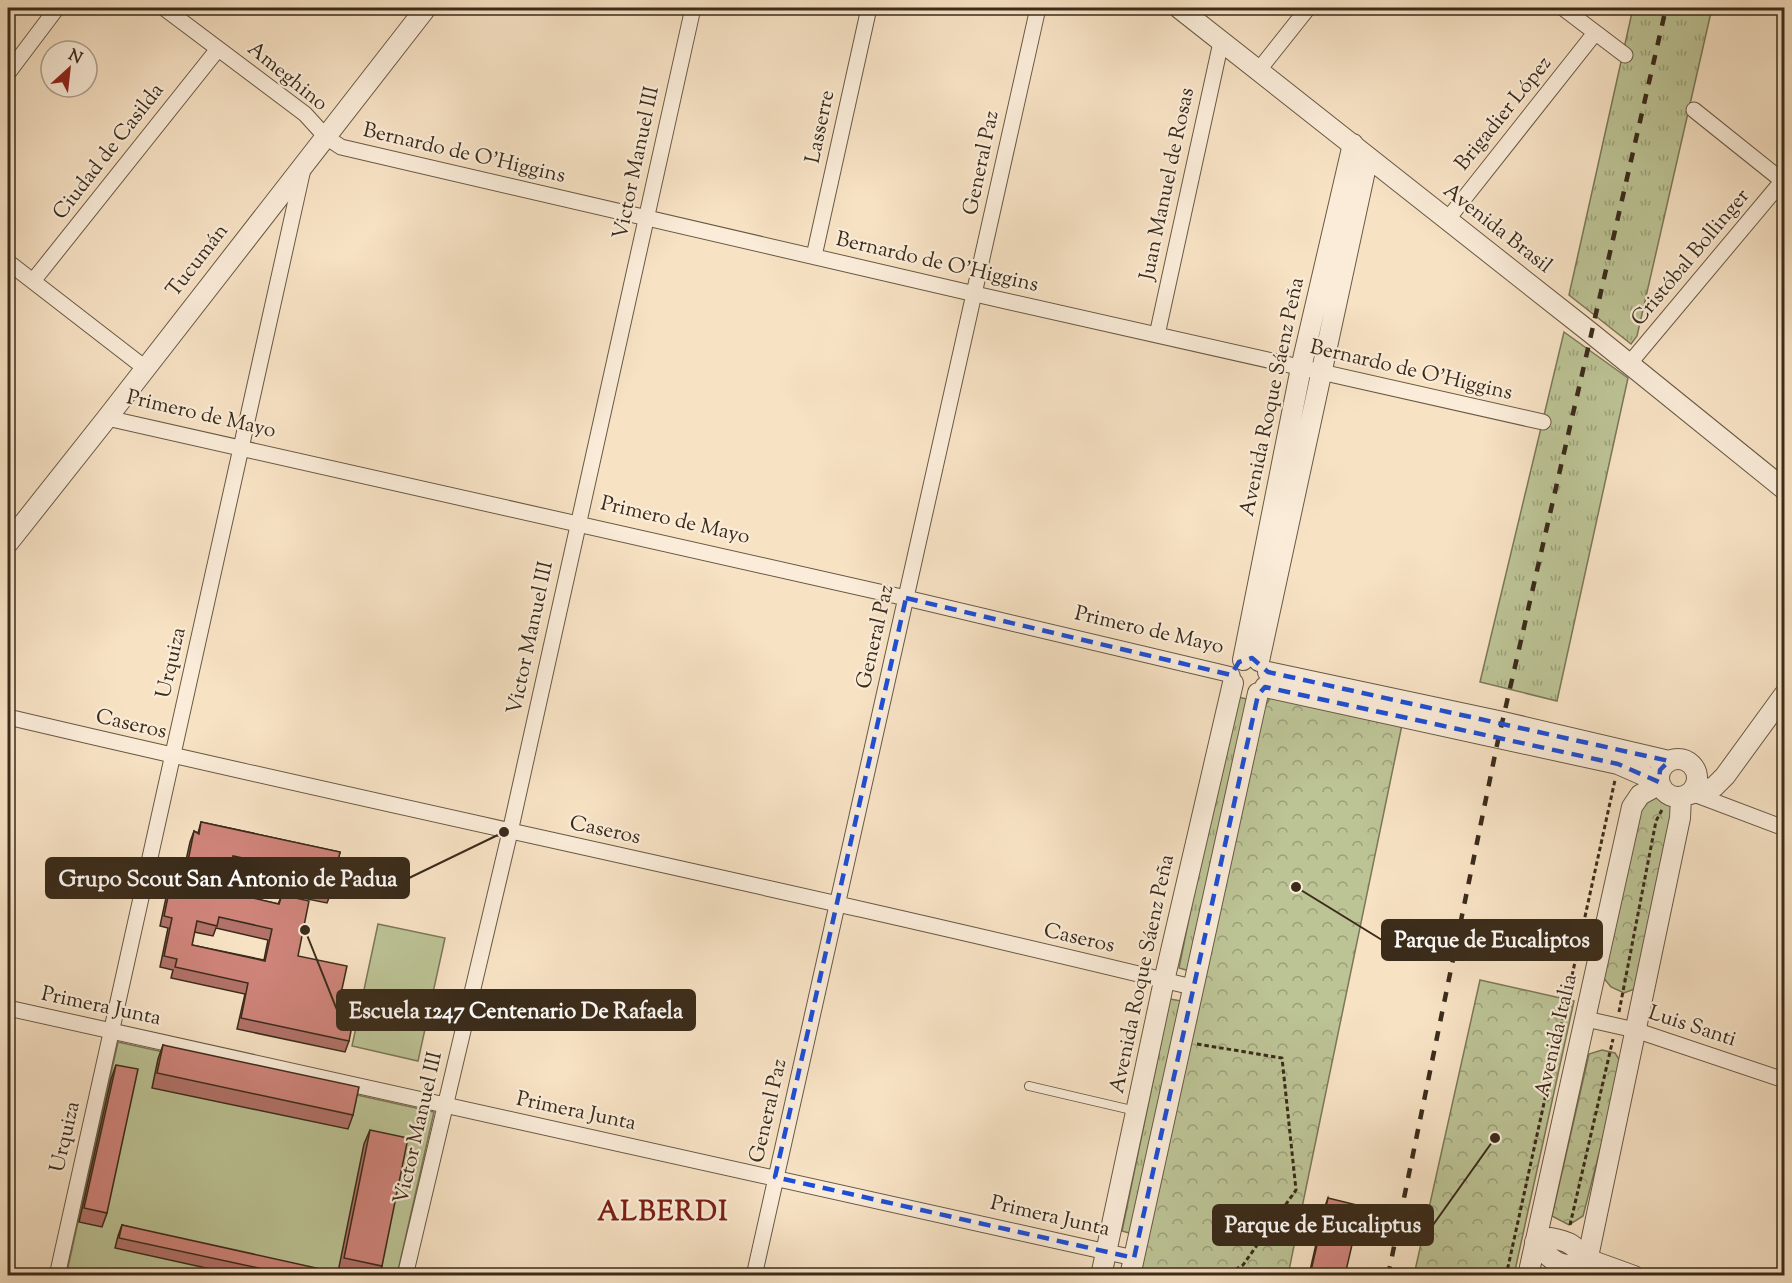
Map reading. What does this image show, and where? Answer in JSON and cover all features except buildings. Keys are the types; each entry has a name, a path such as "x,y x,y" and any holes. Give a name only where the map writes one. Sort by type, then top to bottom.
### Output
{"street":[{"path":"8,73 57,8"},
{"name":"Ameghino","path":"164,8 305,114 326,137"},
{"name":"Tucumán","path":"8,543 426,8"},
{"name":"Victor Manuel III","path":"405,1275 510,832 693,8"},
{"name":"Lasserre","path":"814,256 868,8"},
{"name":"General Paz","path":"754,1275 1038,8"},
{"name":"Avenida Brasil","path":"1179,8 1785,489"},
{"path":"1258,71 1308,8"},
{"path":"1563,8 1625,55"},
{"name":"Brigadier López","path":"1447,220 1595,33"},
{"name":"Juan Manuel de Rosas","path":"1157,335 1221,42"},
{"name":"Ciudad de Casilda","path":"33,281 218,49"},
{"path":"1694,110 1784,181"},
{"name":"Bernardo de O'Higgins","path":"326,137 341,147 1542,422"},
{"name":"Avenida Roque Sáenz Peña","path":"1132,1267 1192,987 1251,676 1258,627 1311,370 1360,151"},
{"name":"Urquiza","path":"57,1275 304,165"},
{"name":"Cristóbal Bollinger","path":"1629,364 1784,181"},
{"path":"8,262 145,368"},
{"name":"Primero de Mayo","path":"107,418 1251,676 1410,710 1679,762"},
{"name":"Avenida Roque Sáenz Peña","path":"1101,1275 1138,1111 1164,981 1251,676"},
{"path":"1739,754 1720,766 1709,768 1679,762 1660,770 1660,783 1670,796 1687,795 1714,787 1725,776 1739,754 1785,696"},
{"name":"Primero de Mayo","path":"1410,710 1618,764 1660,783"},
{"name":"Caseros","path":"8,717 172,756 838,904 1192,987"},
{"path":"1585,1267 1680,818 1687,795 1692,791 1697,779 1696,773 1679,762"},
{"name":"Avenida Italia","path":"1528,1275 1632,807 1640,795 1660,783"},
{"path":"1687,795 1785,828"},
{"name":"Primera Junta","path":"8,1008 1107,1251 1132,1267"},
{"name":"Luis Santi","path":"1586,1019 1635,1030 1785,1080"},
{"path":"1535,1242 1545,1254 1561,1264 1634,1275"}],"lane":[{"path":"1029,1086 1138,1111"}],"path":[{"path":"1506,1275 1616,783 1614,775"},
{"path":"1196,1044 1282,1058 1296,1190 1243,1265 1225,1275"}],"highlighted area":[{"path":"906,598 1231,675 1239,662 1252,658 1268,672 1669,761 1660,770 1659,782 1618,764 1265,687 1258,695 1134,1258 775,1177"}],"green space":[{"path":"1633,8 1712,8 1637,336 1631,344 1569,295"},
{"path":"1564,332 1628,378 1557,701 1480,682"},
{"path":"1234,696 1251,700 1193,972 1179,968"},
{"path":"1270,698 1403,720 1288,1275 1138,1276 1262,711"},
{"path":"1650,794 1665,800 1674,813 1640,987 1624,993 1611,987 1602,976 1640,807"},
{"path":"378,924 445,938 418,1061 352,1046"},
{"path":"1480,980 1574,1001 1514,1275 1414,1275"},
{"path":"1170,999 1187,1002 1136,1235 1122,1231"},
{"path":"118,1042 434,1112 397,1275 66,1276"},
{"path":"1602,1050 1615,1053 1622,1064 1583,1216 1569,1225 1552,1216 1589,1054"}],"railway":[{"path":"1388,1276 1497,745 1666,8"}],"place":[{"name":"Grupo Scout San Antonio de Padua","path":"504,832"},
{"name":"Parque de Eucaliptos","path":"1296,887"},
{"name":"Escuela 1247 Centenario De Rafaela","path":"305,930"},
{"name":"Parque de Eucaliptus","path":"1495,1138"}],"district":[{"name":"ALBERDI","path":"663,1213"}]}
